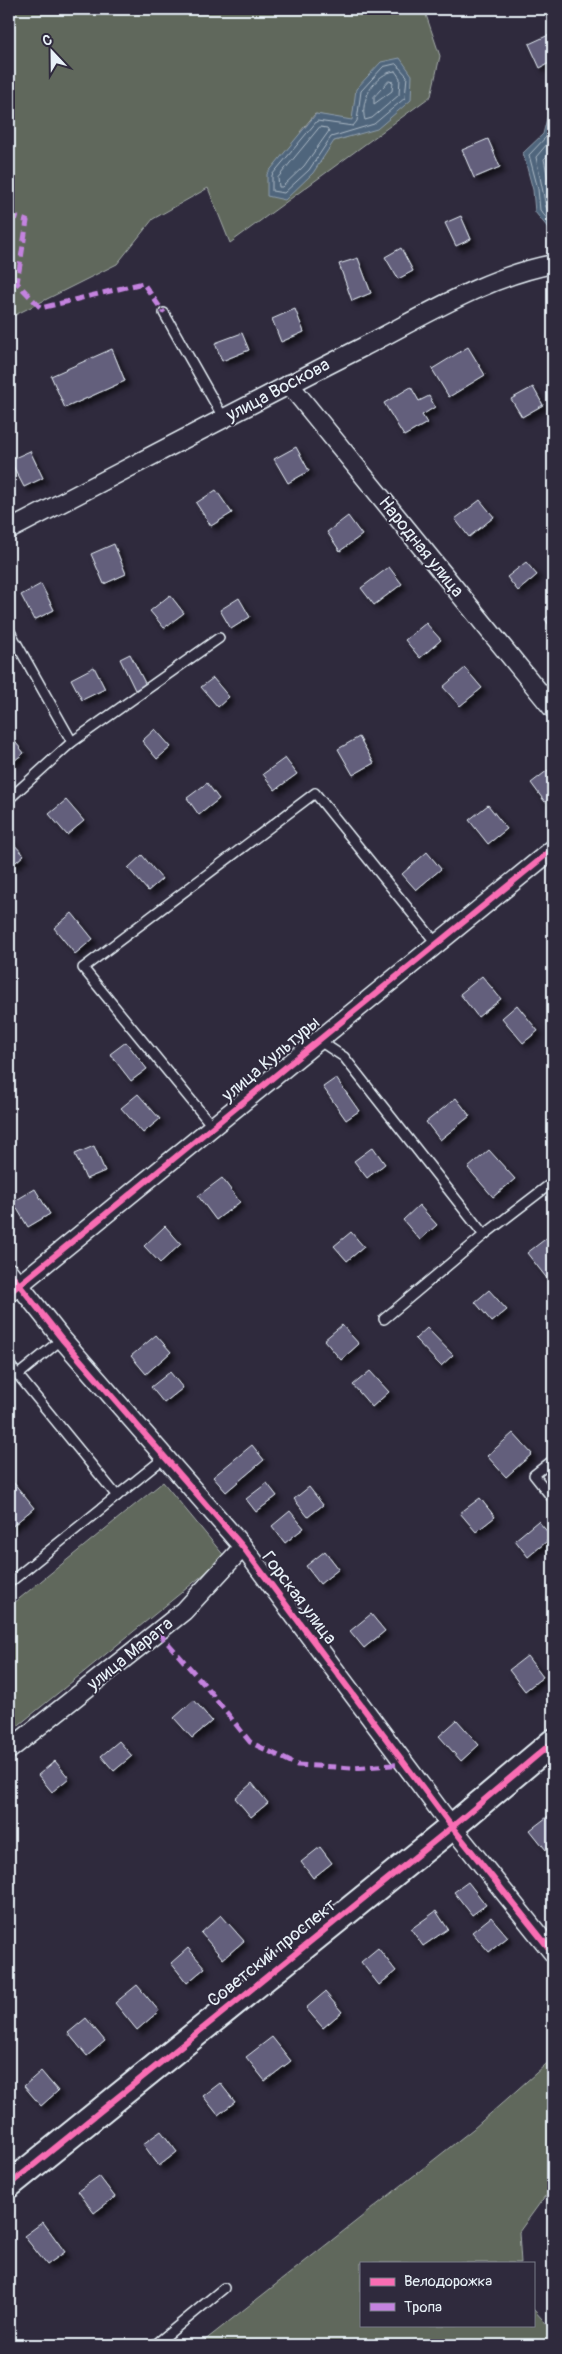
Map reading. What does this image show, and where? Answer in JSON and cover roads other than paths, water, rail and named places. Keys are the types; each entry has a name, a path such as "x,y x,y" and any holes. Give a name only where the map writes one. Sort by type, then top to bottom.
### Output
{"street":[{"name":"улица Воскова","path":"9,530 289,384 481,287 527,269 553,264"},
{"name":"Народная улица","path":"289,384 553,709"},
{"name":"улица Культуры","path":"12,1283 213,1127 553,849"},
{"name":"Горская улица","path":"12,1283 243,1547 452,1827 553,1952"},
{"name":"улица Марата","path":"9,1750 184,1611 243,1547"},
{"name":"Советский проспект","path":"9,2185 452,1827 553,1742"}],"lane":[{"path":"164,313 224,419"},
{"path":"9,630 72,742"},
{"path":"9,799 72,742 219,638"},
{"path":"213,1127 83,968 315,793 436,943"},
{"path":"318,1040 344,1057 484,1235"},
{"path":"384,1319 484,1235 553,1182"},
{"path":"18,1375 62,1339"},
{"path":"9,1364 117,1496"},
{"path":"9,1583 164,1458"},
{"path":"553,1460 534,1475 553,1499"},
{"path":"155,2345 224,2288"}],"water":[{"path":"400,58 412,75 411,100 377,129 334,141 313,173 285,200 267,196 267,174 316,114 352,120 356,89 381,62"},
{"path":"553,102 553,234 535,212 533,190 523,153 543,134 551,103"}]}
